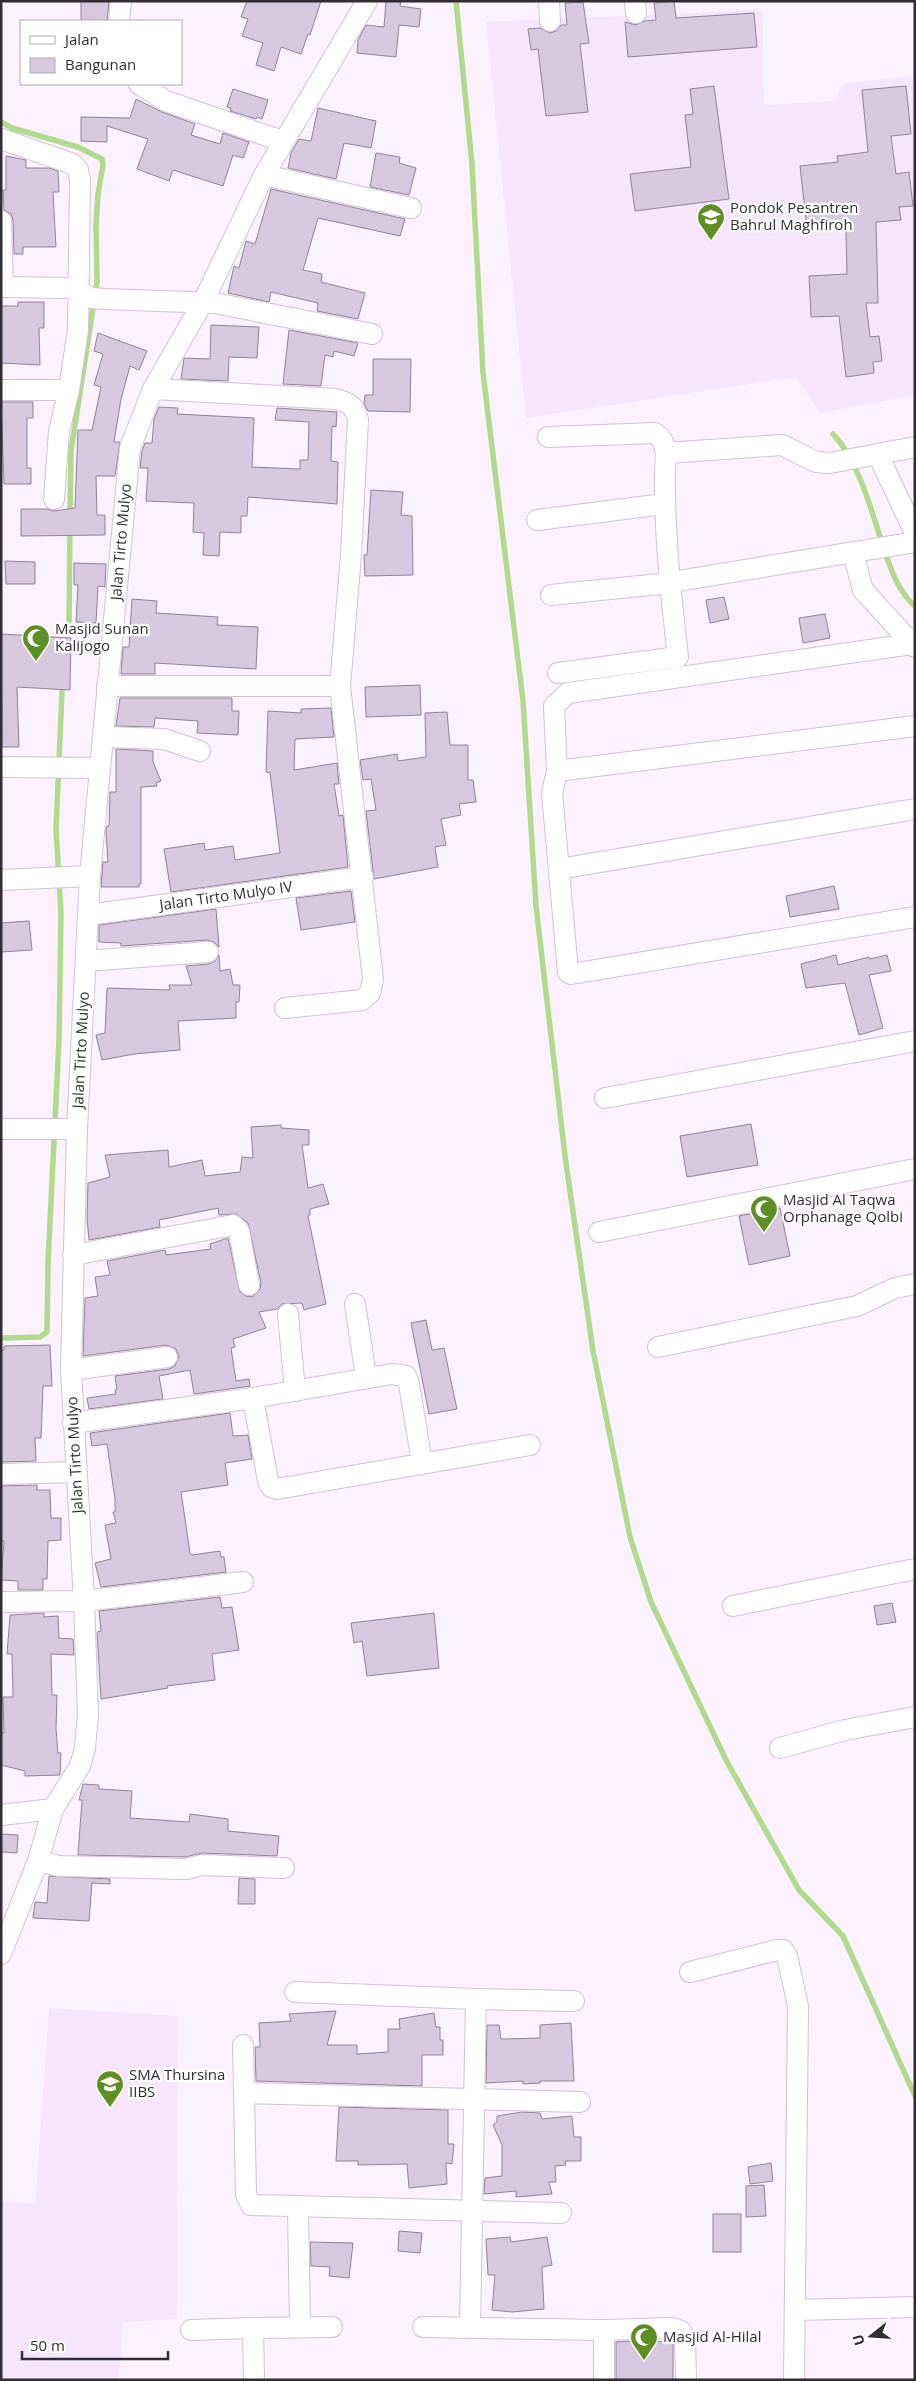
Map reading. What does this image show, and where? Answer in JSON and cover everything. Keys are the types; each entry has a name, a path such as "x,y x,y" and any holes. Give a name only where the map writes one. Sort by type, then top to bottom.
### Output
{"street":[{"path":"119,20 121,1"},
{"name":"Jalan Tirto Mulyo","path":"1,1954 38,1861 54,1809 80,1766 85,1748 88,1714 84,1601 72,1423 73,1255 62,1130 86,961 88,914 81,877 100,768 130,448 153,390 203,302 282,141 367,1"},
{"path":"141,85 166,101 282,141"},
{"path":"1,139 73,164 78,170 92,297 78,330 69,390 59,431 54,499"},
{"path":"264,175 411,208"},
{"path":"1,221 2,287 69,288 92,297 203,302 372,334"},
{"path":"1,390 69,390"},
{"path":"153,390 336,399 348,402 355,409 358,420 351,556 340,686 373,979 370,993 362,1000 285,1008"},
{"path":"548,437 655,432 660,436 666,453 664,504 674,582 678,657 558,672"},
{"path":"666,453 782,445 816,462 830,463 915,447"},
{"path":"878,455 915,533"},
{"path":"537,520 664,504"},
{"path":"551,595 674,582 906,544"},
{"path":"862,552 863,590 913,646"},
{"path":"913,646 568,693 554,706 557,771 552,793 568,972 571,974 915,917"},
{"path":"107,686 340,686"},
{"path":"557,771 915,726"},
{"path":"103,737 164,739 200,751"},
{"path":"1,767 100,768"},
{"path":"560,869 915,809"},
{"path":"1,880 48,880 81,877"},
{"name":"Jalan Tirto Mulyo IV","path":"88,914 363,877"},
{"path":"86,961 208,952"},
{"path":"605,1098 915,1041"},
{"path":"1,1129 62,1130"},
{"path":"599,1232 915,1169"},
{"path":"73,1255 233,1225 239,1231 249,1286"},
{"path":"658,1347 857,1306 895,1288 915,1284"},
{"path":"355,1304 366,1377"},
{"path":"288,1314 295,1391"},
{"path":"71,1370 167,1357"},
{"path":"72,1423 253,1398 392,1374 406,1376 409,1384 422,1463"},
{"path":"253,1398 268,1481 271,1487 277,1489 530,1446"},
{"path":"1,1474 76,1472"},
{"path":"732,1606 915,1569"},
{"path":"1,1602 84,1601 243,1582"},
{"path":"780,1748 845,1730 915,1717"},
{"path":"1,1815 54,1809"},
{"path":"38,1861 59,1866 186,1869 202,1865 284,1868"},
{"path":"690,1972 777,1950 783,1950 787,1956 798,2006 794,2380"},
{"path":"295,1992 574,2001"},
{"path":"470,2328 476,1999"},
{"path":"243,2045 246,2195 252,2205 561,2213"},
{"path":"244,2093 580,2102"},
{"path":"298,2207 300,2327"},
{"path":"795,2310 915,2307"},
{"path":"191,2330 332,2327"},
{"path":"423,2327 604,2330 673,2328 681,2331 685,2339 686,2380"},
{"path":"253,2328 254,2380"},
{"path":"604,2330 604,2380"}],"shaded area":[{"name":"Pondok Pesantren Bahrul Maghfiroh","path":"763,10 764,105 834,101 845,83 915,76 915,395 820,413 796,377 526,418 486,22"},
{"name":"SMA Thursina IIBS","path":"49,2008 178,2016 177,2319 123,2322 119,2380 1,2380 1,2201 35,2204"}],"building":[{"path":"81,1 109,1 107,20 81,20"},
{"path":"247,1 321,1 310,35 308,34 301,54 281,47 274,71 256,65 263,43 242,36 248,19 241,17"},
{"path":"386,1 401,1 400,6 421,9 419,27 399,25 396,57 357,53 358,40 366,25 384,27"},
{"path":"674,1 676,18 754,13 757,47 628,57 625,22 636,25 644,21 656,20 654,3"},
{"path":"583,2 589,43 580,44 588,112 546,116 538,49 531,50 528,29 540,28 550,33 556,31 561,25 567,25 565,3"},
{"path":"714,86 729,199 635,211 630,174 691,167 685,115 693,114 690,89"},
{"path":"906,86 911,134 891,136 896,174 909,172 913,206 899,207 901,220 876,222 878,303 866,303 870,337 879,336 882,361 873,362 874,373 846,377 839,316 811,317 809,276 847,274 846,233 844,226 807,229 800,166 838,162 837,156 868,152 862,90"},
{"path":"233,89 268,100 262,119 230,111 231,108 227,107"},
{"path":"136,99 162,112 195,124 191,135 220,144 223,133 249,142 243,158 233,155 223,186 173,170 169,181 137,169 148,139 107,126 107,142 81,141 81,117 130,118"},
{"path":"318,108 376,121 371,148 344,143 336,179 288,168 291,153 299,139 311,141"},
{"path":"376,153 400,157 399,163 416,168 409,195 370,187"},
{"path":"6,156 26,160 26,168 49,168 58,171 59,192 53,192 56,247 23,247 23,254 14,254 13,220 11,214 4,210 3,190 6,190"},
{"path":"271,189 405,219 400,236 318,218 303,270 322,274 321,282 365,293 358,319 317,311 318,303 271,292 269,302 228,293 234,266 239,268 246,241 255,244"},
{"path":"18,302 44,302 44,328 39,328 40,365 1,363 1,306 18,306"},
{"path":"211,325 259,327 257,358 229,357 228,381 181,379 184,358 210,359"},
{"path":"289,330 358,343 354,356 334,351 333,357 325,355 321,386 283,384"},
{"path":"98,333 147,351 139,370 130,366 121,399 114,442 120,442 115,476 96,476 97,515 105,515 105,535 21,536 21,509 47,509 54,511 75,508 78,430 92,430 101,387 94,385 103,354 94,351"},
{"path":"373,359 411,359 410,412 368,411 364,404 365,395 373,395"},
{"path":"1,402 33,402 33,418 27,418 27,468 31,468 31,484 4,484"},
{"path":"159,407 178,408 177,414 254,418 252,467 300,469 300,460 308,460 309,422 275,420 277,408 337,412 336,427 332,426 331,461 338,462 337,504 248,497 247,516 241,516 241,533 220,532 219,556 203,555 204,533 193,532 194,503 146,501 148,468 140,468 142,451 145,443 152,443 154,419"},
{"path":"371,490 403,492 401,515 412,516 413,575 365,576 364,555 367,555"},
{"path":"5,561 35,562 35,584 6,584"},
{"path":"74,563 106,564 105,587 98,586 96,623 76,622 78,585 74,585"},
{"path":"724,597 729,619 710,623 706,600"},
{"path":"132,599 157,601 156,613 218,617 217,625 258,627 256,669 155,663 155,674 121,674 123,647 129,647"},
{"path":"825,614 830,638 803,643 799,618"},
{"name":"Masjid Sunan Kalijogo","path":"1,634 71,638 70,690 17,687 19,747 2,747"},
{"path":"420,685 421,715 366,717 365,687"},
{"path":"120,698 232,698 232,711 239,711 238,735 197,733 198,721 155,718 154,727 116,726"},
{"path":"331,708 334,737 295,739 294,770 337,763 339,784 334,784 339,816 343,815 348,867 171,892 164,849 204,843 205,850 233,846 235,860 280,853 270,773 266,772 268,711 301,713 301,709"},
{"path":"447,712 450,745 468,745 468,780 473,780 476,802 459,804 461,815 441,819 446,845 435,847 438,867 374,879 366,811 376,810 371,779 363,780 360,760 397,754 398,761 426,757 425,713"},
{"path":"116,749 153,751 153,762 161,781 156,783 157,786 141,787 141,884 139,884 139,887 101,887 103,862 108,862 106,831 107,826 109,826 110,792 116,792"},
{"path":"834,886 839,909 790,917 786,896"},
{"path":"351,891 355,922 301,930 296,898"},
{"path":"216,909 219,947 214,942 207,940 121,946 121,943 99,942 99,925"},
{"path":"29,921 32,950 1,952 1,923"},
{"path":"219,955 220,971 230,969 233,985 240,985 239,1002 236,1002 236,1018 178,1021 180,1050 134,1054 102,1060 96,1035 105,1033 107,988 170,990 169,985 192,985 186,966 209,964 215,961"},
{"path":"836,955 838,965 869,957 870,959 887,955 891,971 869,975 883,1028 859,1035 845,983 806,988 801,964"},
{"path":"751,1124 758,1165 687,1177 680,1136"},
{"path":"281,1125 281,1128 309,1130 309,1145 302,1145 308,1188 323,1184 329,1204 310,1209 310,1215 308,1216 326,1304 304,1310 302,1303 282,1304 277,1309 259,1312 266,1328 233,1339 235,1347 231,1348 236,1381 249,1379 250,1386 194,1394 190,1370 159,1376 163,1399 89,1409 87,1398 116,1394 115,1376 169,1369 175,1366 179,1356 176,1349 166,1345 83,1356 85,1298 98,1296 95,1277 110,1275 107,1261 165,1250 166,1255 211,1249 210,1244 228,1238 240,1292 252,1297 260,1289 261,1283 248,1223 236,1214 219,1215 218,1208 159,1220 160,1227 89,1240 87,1218 88,1183 110,1177 105,1155 168,1150 169,1167 202,1160 205,1176 240,1172 242,1157 253,1158 251,1127"},
{"name":"Masjid Al Taqwa Orphanage Qolbi","path":"780,1208 790,1256 749,1265 739,1216"},
{"path":"426,1320 432,1350 444,1348 457,1409 429,1414 411,1323"},
{"path":"50,1345 52,1386 43,1386 41,1438 35,1438 36,1461 1,1462 1,1350 4,1350 4,1346"},
{"path":"230,1413 233,1436 248,1435 252,1459 225,1463 228,1485 181,1492 190,1553 192,1555 220,1551 221,1557 224,1557 226,1572 101,1587 95,1563 111,1559 105,1525 116,1523 113,1512 115,1512 115,1499 107,1444 92,1446 90,1433"},
{"path":"37,1485 37,1490 50,1490 51,1518 61,1518 61,1540 48,1541 47,1579 43,1579 43,1590 18,1590 18,1581 1,1580 4,1541 1,1541 1,1486"},
{"path":"220,1597 222,1608 232,1607 239,1650 212,1654 215,1680 167,1686 168,1688 101,1699 97,1632 101,1631 99,1611"},
{"path":"892,1603 896,1622 877,1625 874,1606"},
{"path":"44,1613 44,1617 58,1616 59,1638 73,1639 74,1655 51,1654 52,1695 57,1695 56,1729 58,1753 61,1753 60,1775 25,1776 25,1771 1,1765 1,1733 4,1733 3,1697 13,1697 12,1654 7,1654 10,1615"},
{"path":"434,1613 439,1668 367,1676 362,1641 354,1643 351,1623"},
{"path":"83,1784 99,1785 99,1789 132,1791 130,1818 189,1822 190,1814 228,1819 228,1831 279,1836 277,1856 202,1853 185,1857 78,1855 82,1800 79,1800"},
{"path":"1,1834 18,1835 17,1853 1,1852"},
{"path":"49,1876 110,1879 110,1884 92,1883 89,1921 33,1918 35,1902 47,1903"},
{"path":"239,1878 255,1879 255,1904 238,1904"},
{"path":"336,2011 327,2045 357,2045 357,2054 388,2052 388,2029 400,2029 399,2019 434,2013 436,2027 440,2027 440,2040 443,2040 443,2055 422,2055 422,2086 256,2081 255,2047 260,2047 259,2023 291,2021 289,2014"},
{"path":"571,2023 574,2081 540,2081 540,2083 523,2084 523,2081 486,2083 487,2025 499,2025 501,2039 540,2038 540,2025"},
{"path":"339,2107 448,2110 448,2144 454,2144 452,2164 446,2163 447,2184 409,2188 407,2164 358,2165 358,2161 336,2161"},
{"path":"522,2112 540,2113 542,2119 572,2116 574,2137 581,2137 581,2161 565,2161 566,2165 555,2166 556,2182 549,2182 552,2194 516,2197 516,2191 484,2194 485,2178 502,2176 502,2145 493,2125 497,2122 497,2116"},
{"path":"771,2163 773,2181 750,2184 748,2167"},
{"path":"764,2185 766,2216 746,2217 746,2186"},
{"path":"713,2214 741,2214 741,2252 713,2252"},
{"path":"399,2231 422,2233 420,2253 398,2251"},
{"path":"510,2237 511,2242 547,2237 552,2265 542,2267 544,2309 512,2312 492,2310 495,2275 488,2275 486,2239"},
{"path":"310,2242 353,2243 349,2278 329,2276 330,2267 311,2266"},
{"name":"Masjid Al-Hilal","path":"616,2342 673,2342 673,2380 616,2380"}],"waterway":[{"path":"456,1 472,164 483,373 523,701 536,906 565,1156 593,1351 630,1537 651,1602 726,1760 799,1890 843,1936 915,2096"},
{"path":"1,122 12,128 78,147 102,159 103,165 98,194 96,224 97,282 71,451 70,514"},
{"path":"833,434 850,457 857,471 882,543"},
{"path":"69,621 70,528"},
{"path":"885,552 900,588 915,606"},
{"path":"1,1338 40,1337 47,1332 48,1262 59,1040 61,913 56,829 62,692"}],"place":[{"name":"Pondok Pesantren Bahrul Maghfiroh","path":"711,241"},
{"name":"Masjid Sunan Kalijogo","path":"36,662"},
{"name":"Masjid Al Taqwa Orphanage Qolbi","path":"764,1233"},
{"name":"SMA Thursina IIBS","path":"110,2108"},
{"name":"Masjid Al-Hilal","path":"644,2361"}]}
